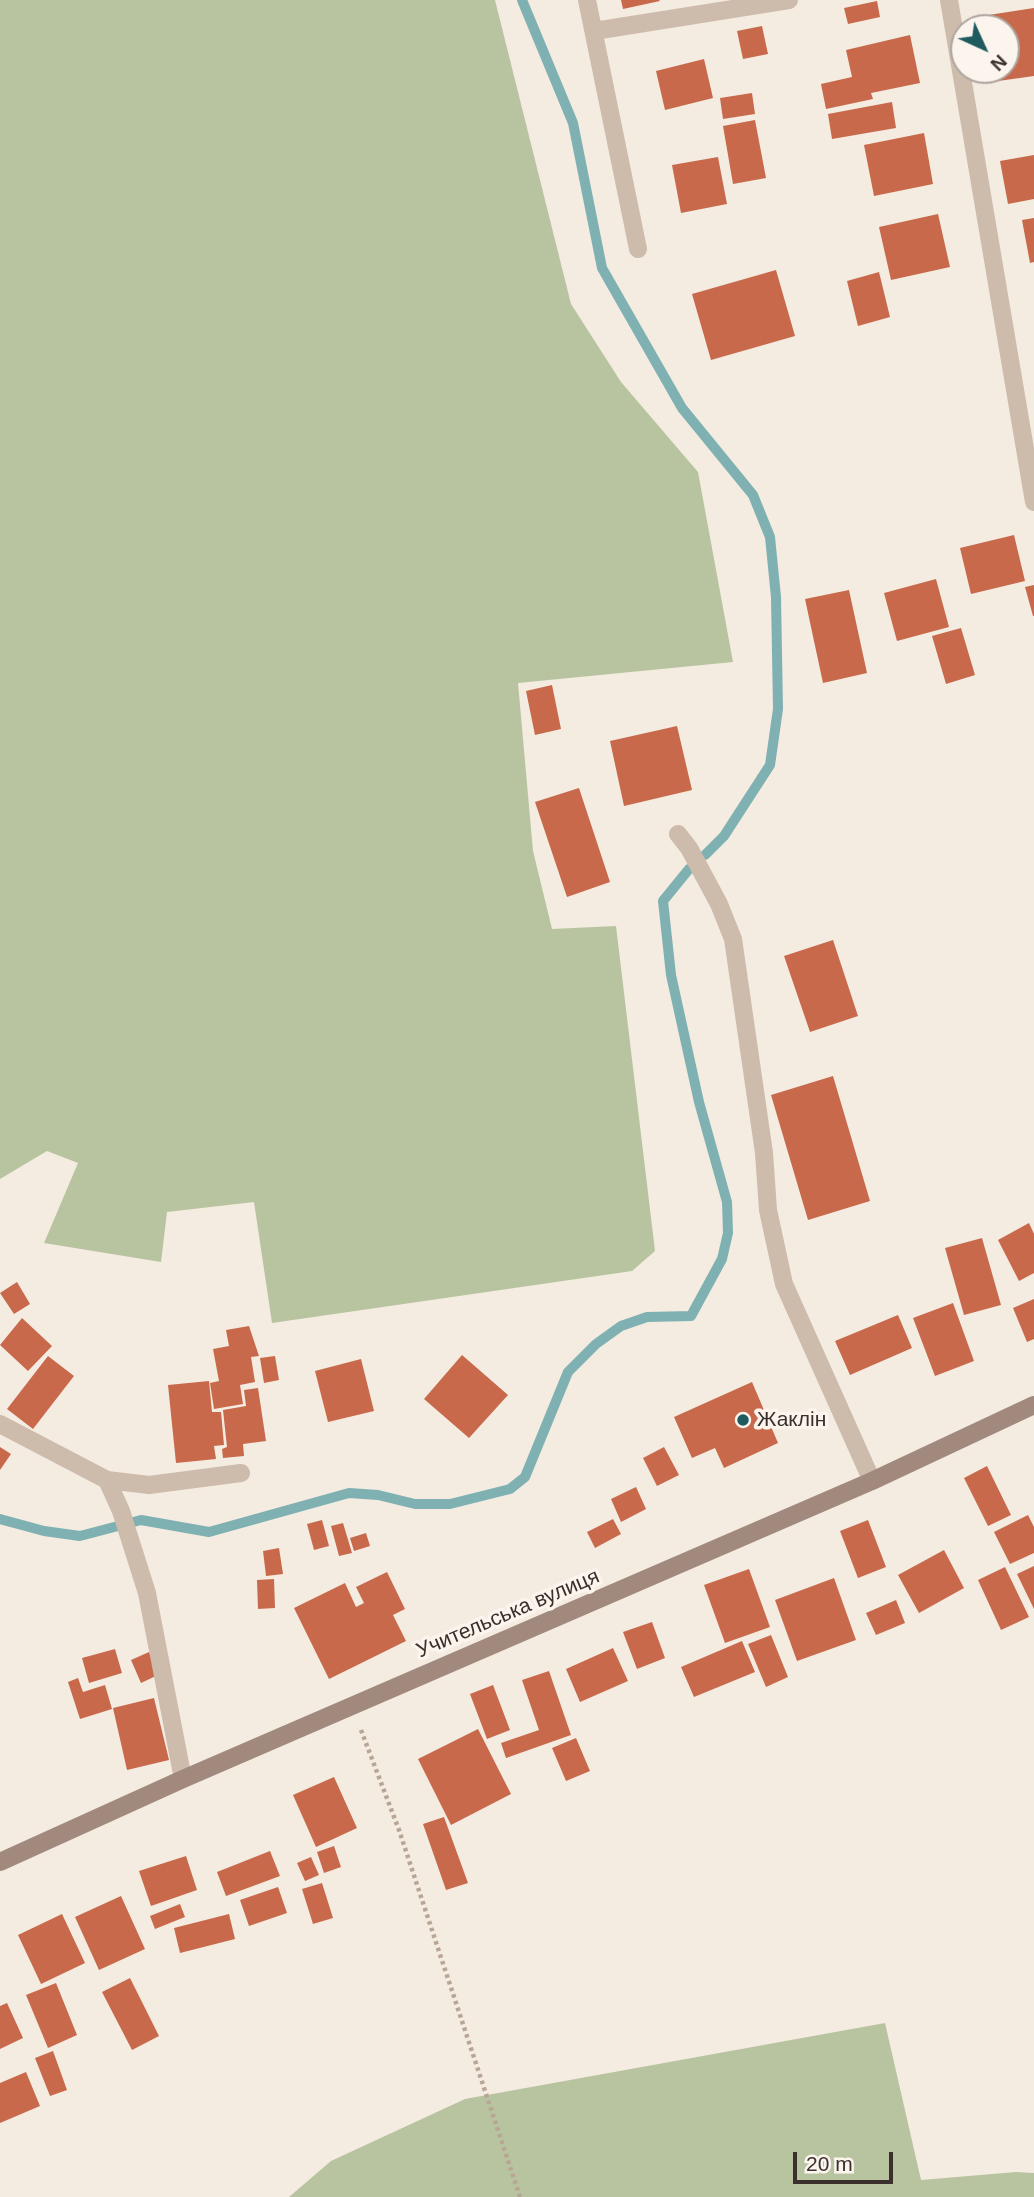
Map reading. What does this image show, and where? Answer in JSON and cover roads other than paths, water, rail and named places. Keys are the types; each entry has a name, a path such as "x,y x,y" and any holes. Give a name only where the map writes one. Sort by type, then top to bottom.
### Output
{"main road":[{"name":"Учительська вулиця","path":"0,1862 183,1779 872,1481 1034,1405"}],"street":[{"path":"587,0 638,249"},
{"path":"594,31 789,0"},
{"path":"949,0 1033,502"},
{"path":"678,834 689,848 719,904 733,939 764,1153 768,1210 784,1284 872,1481"},
{"path":"0,1424 107,1480 149,1485 241,1473"},
{"path":"107,1480 121,1511 147,1593 183,1779"}],"waterway":[{"path":"522,0 573,123 602,268 682,408 753,495 770,537 776,597 778,709 770,765 724,836 705,855"},
{"path":"0,1519 44,1531 80,1536 141,1520 209,1532 349,1493 378,1495 415,1504 450,1504 510,1489 525,1477 568,1372 596,1344 621,1326 647,1317 691,1316 722,1259 728,1233 727,1202 699,1102 671,975 663,901 689,869"}],"place":[{"name":"Жаклін","path":"743,1420"}]}
